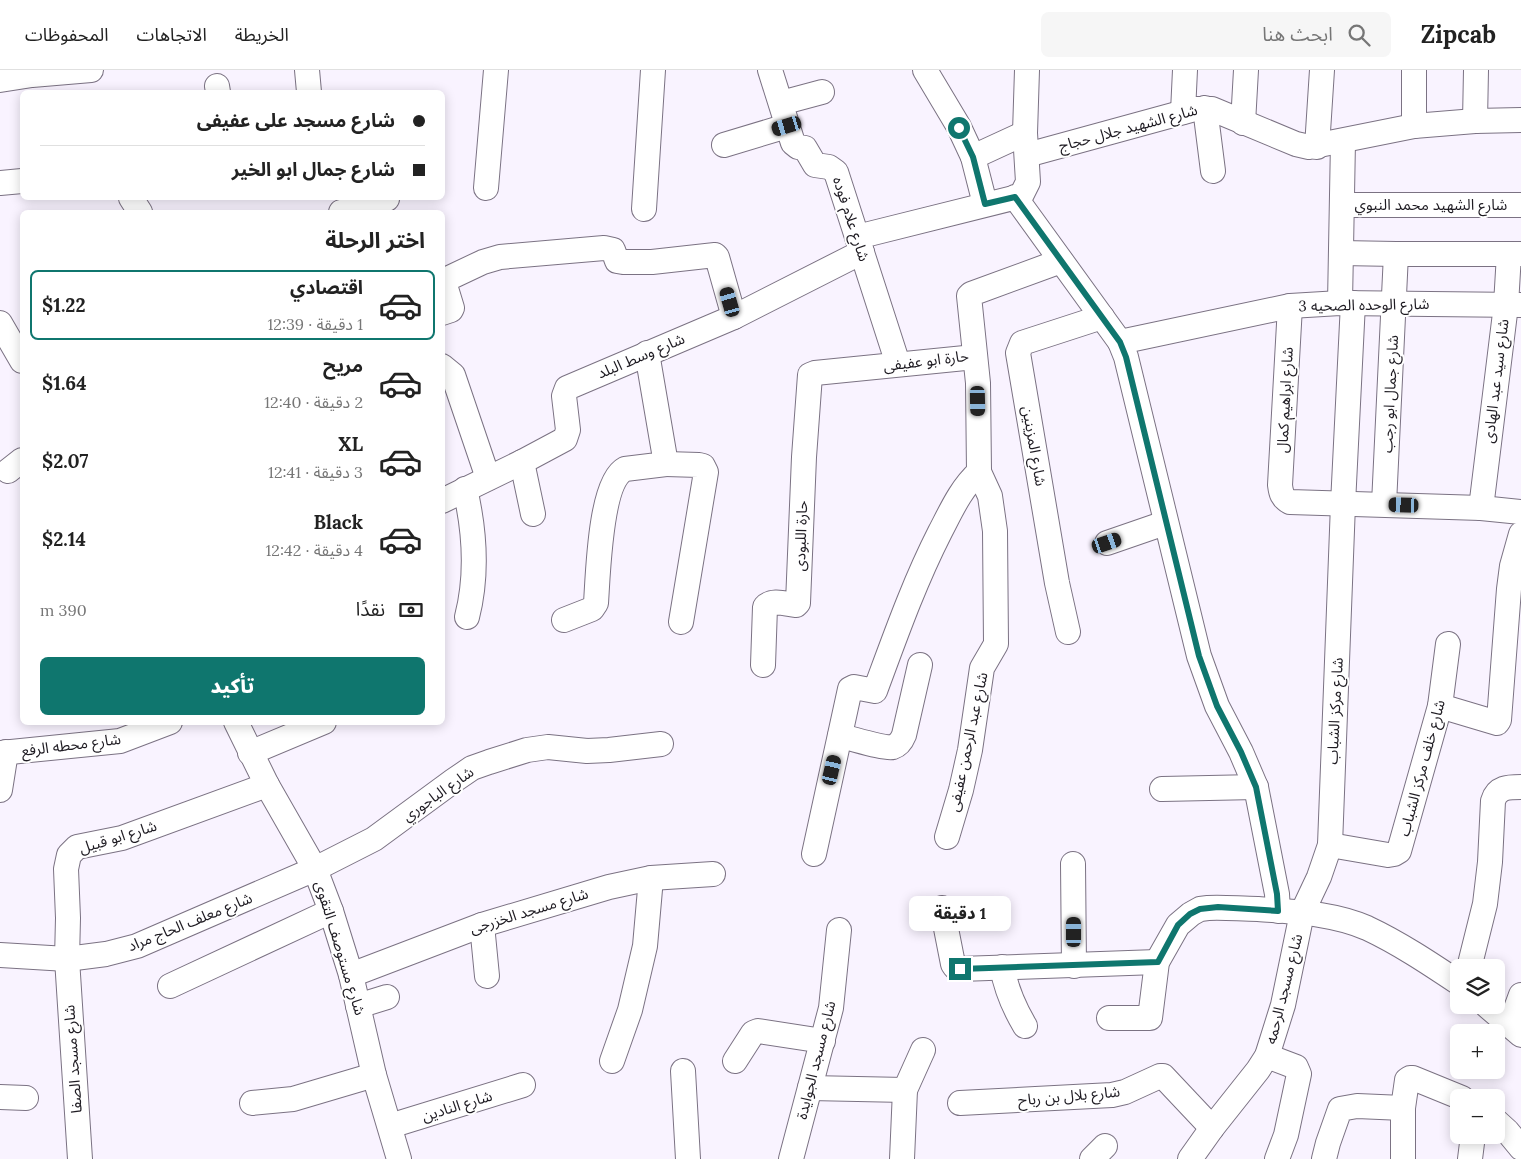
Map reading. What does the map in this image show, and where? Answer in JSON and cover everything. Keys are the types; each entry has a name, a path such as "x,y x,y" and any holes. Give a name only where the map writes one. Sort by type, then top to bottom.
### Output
{"street":[{"path":"0,80 43,78 91,70"},
{"path":"307,70 309,90"},
{"path":"486,188 496,70"},
{"path":"644,209 653,70"},
{"name":"شارع علام فوده","path":"770,70 795,146 805,148 815,165 828,167 836,172 898,364"},
{"path":"925,70 959,128 973,157 985,204"},
{"path":"1026,70 1028,182 1018,196 1061,261 1120,342 1126,357 1199,656 1217,706 1241,752 1256,787 1277,894 1278,911"},
{"path":"1185,70 1194,110 1213,171"},
{"path":"1243,123 1246,70"},
{"path":"1317,147 1322,70"},
{"path":"1414,70 1414,126"},
{"path":"1475,121 1476,70"},
{"path":"781,103 822,92"},
{"name":"شارع الشهيد جلال حجاج","path":"973,157 1026,144 1194,110 1212,109 1296,144 1317,147 1414,126 1475,121 1521,120"},
{"path":"724,144 787,126"},
{"name":"شارع مركز الشباب","path":"1302,913 1319,877 1330,845 1343,504 1347,302 1341,252 1343,141"},
{"path":"0,183 20,181"},
{"name":"شارع وسط البلد","path":"445,499 561,442 567,435 568,430 564,396 567,388 734,317 860,244 985,204 1018,196"},
{"path":"348,210 383,200"},
{"name":"شارع الشهيد محمد النبوي","path":"1342,205 1521,205"},
{"path":"445,283 447,279 483,262 500,257 604,248 613,250 617,260 623,262 652,262 715,255 734,317"},
{"path":"1341,252 1515,254"},
{"name":"شارع جمال ابو رجب","path":"1384,504 1396,254"},
{"name":"شارع سيد عبد الهادى","path":"1481,508 1513,305 1515,254"},
{"name":"حارة ابو عفيفى","path":"810,376 815,373 975,357 968,299 971,294 1061,261"},
{"path":"445,288 452,308 445,312"},
{"name":"شارع الوحده الصحيه 3","path":"1120,342 1290,306 1347,302 1513,305"},
{"name":"شارع ابراهيم كمال","path":"1290,306 1281,493 1284,499 1290,502 1343,504"},
{"name":"شارع المزينين","path":"1068,632 1057,583 1018,353 1022,343 1102,318"},
{"path":"0,323 13,357"},
{"path":"647,353 666,464"},
{"path":"814,854 850,689 854,687 875,691 921,570 950,513 965,488 979,472 978,383 975,357"},
{"path":"445,368 453,375 488,478"},
{"name":"حارة اللبودى","path":"763,666 765,607 773,602 796,605 798,603 804,457 810,376"},
{"path":"522,462 533,514"},
{"path":"564,620 592,609 596,603 604,516 613,481 620,472 625,469 666,464 699,465 703,466 706,472 681,622"},
{"name":"شارع عبد الرحمن عفيفى","path":"947,837 961,790 970,750 982,668 996,644 995,531 990,496 979,472"},
{"path":"465,489 472,518 474,541 473,580 467,617"},
{"path":"1343,504 1481,508 1521,512"},
{"path":"1107,543 1165,523"},
{"path":"1440,706 1497,724 1499,720 1509,589 1512,566 1521,534"},
{"name":"شارع خلف مركز الشباب","path":"1330,845 1388,855 1399,851 1440,706 1448,644"},
{"path":"840,736 893,747 900,743 904,735 920,666"},
{"name":"شارع محطه الرفع","path":"3,753 120,741 162,725"},
{"name":"شارع مستوصف التقوى","path":"237,725 267,785 316,869 351,975 374,1075 399,1159"},
{"path":"250,753 317,725"},
{"name":"شارع الباجوري","path":"316,869 374,839 472,768 527,750 548,747 609,750 661,744"},
{"path":"0,790 3,753"},
{"name":"شارع ابو قبيل","path":"67,959 66,869 72,851 76,848 122,838 267,785"},
{"path":"1162,790 1256,787"},
{"path":"1471,959 1485,904 1490,862 1494,795 1505,787 1521,787"},
{"path":"1073,864 1074,966"},
{"name":"شارع معلف الحاج مراد","path":"0,955 67,959 106,954 137,946 316,869"},
{"name":"شارع مسجد الخزرجى","path":"351,975 482,924 608,887 651,878 713,874"},
{"path":"612,1061 630,1010 645,946 651,878"},
{"path":"942,908 951,958 955,967 960,969 1158,962"},
{"path":"1109,1018 1150,1018 1158,962 1178,925 1190,914 1200,909 1208,908 1302,913 1339,919 1366,928 1416,955 1450,977"},
{"path":"170,986 331,911"},
{"name":"شارع مسجد الرحمه","path":"1190,1159 1267,1056 1283,1006 1302,913"},
{"path":"482,924 487,976"},
{"name":"شارع مسجد الجوايدة","path":"791,1159 831,1008 839,930"},
{"name":"شارع مسجد الصفا","path":"67,959 80,1159"},
{"path":"1002,967 1006,988 1014,1008 1025,1026"},
{"path":"1516,1030 1521,995"},
{"path":"358,1006 387,997"},
{"path":"1497,1014 1516,1030"},
{"path":"735,1061 753,1033 758,1031 823,1041"},
{"path":"902,1159 905,1090 923,1050"},
{"path":"1267,1056 1296,1067 1299,1074 1286,1135 1278,1159"},
{"path":"683,1072 688,1159"},
{"path":"252,1103 293,1099 374,1075"},
{"name":"شارع بلال بن رباح","path":"960,1103 1112,1095 1125,1092 1160,1076 1212,1128"},
{"path":"1403,1159 1405,1083 1410,1078 1413,1078 1450,1093"},
{"name":"شارع النادين","path":"390,1126 523,1085"},
{"path":"810,1088 905,1090"},
{"path":"0,1098 26,1098"},
{"path":"1324,1159 1340,1109 1357,1106 1403,1108"},
{"path":"1505,1129 1521,1148"},
{"path":"1470,1159 1472,1144"}],"route":[{"path":"959,128 973,157 985,204 1015,197 1120,342 1126,357 1199,656 1217,706 1241,752 1256,787 1277,894 1278,911 1218,907 1200,909 1190,914 1178,925 1158,962 960,969"}]}
